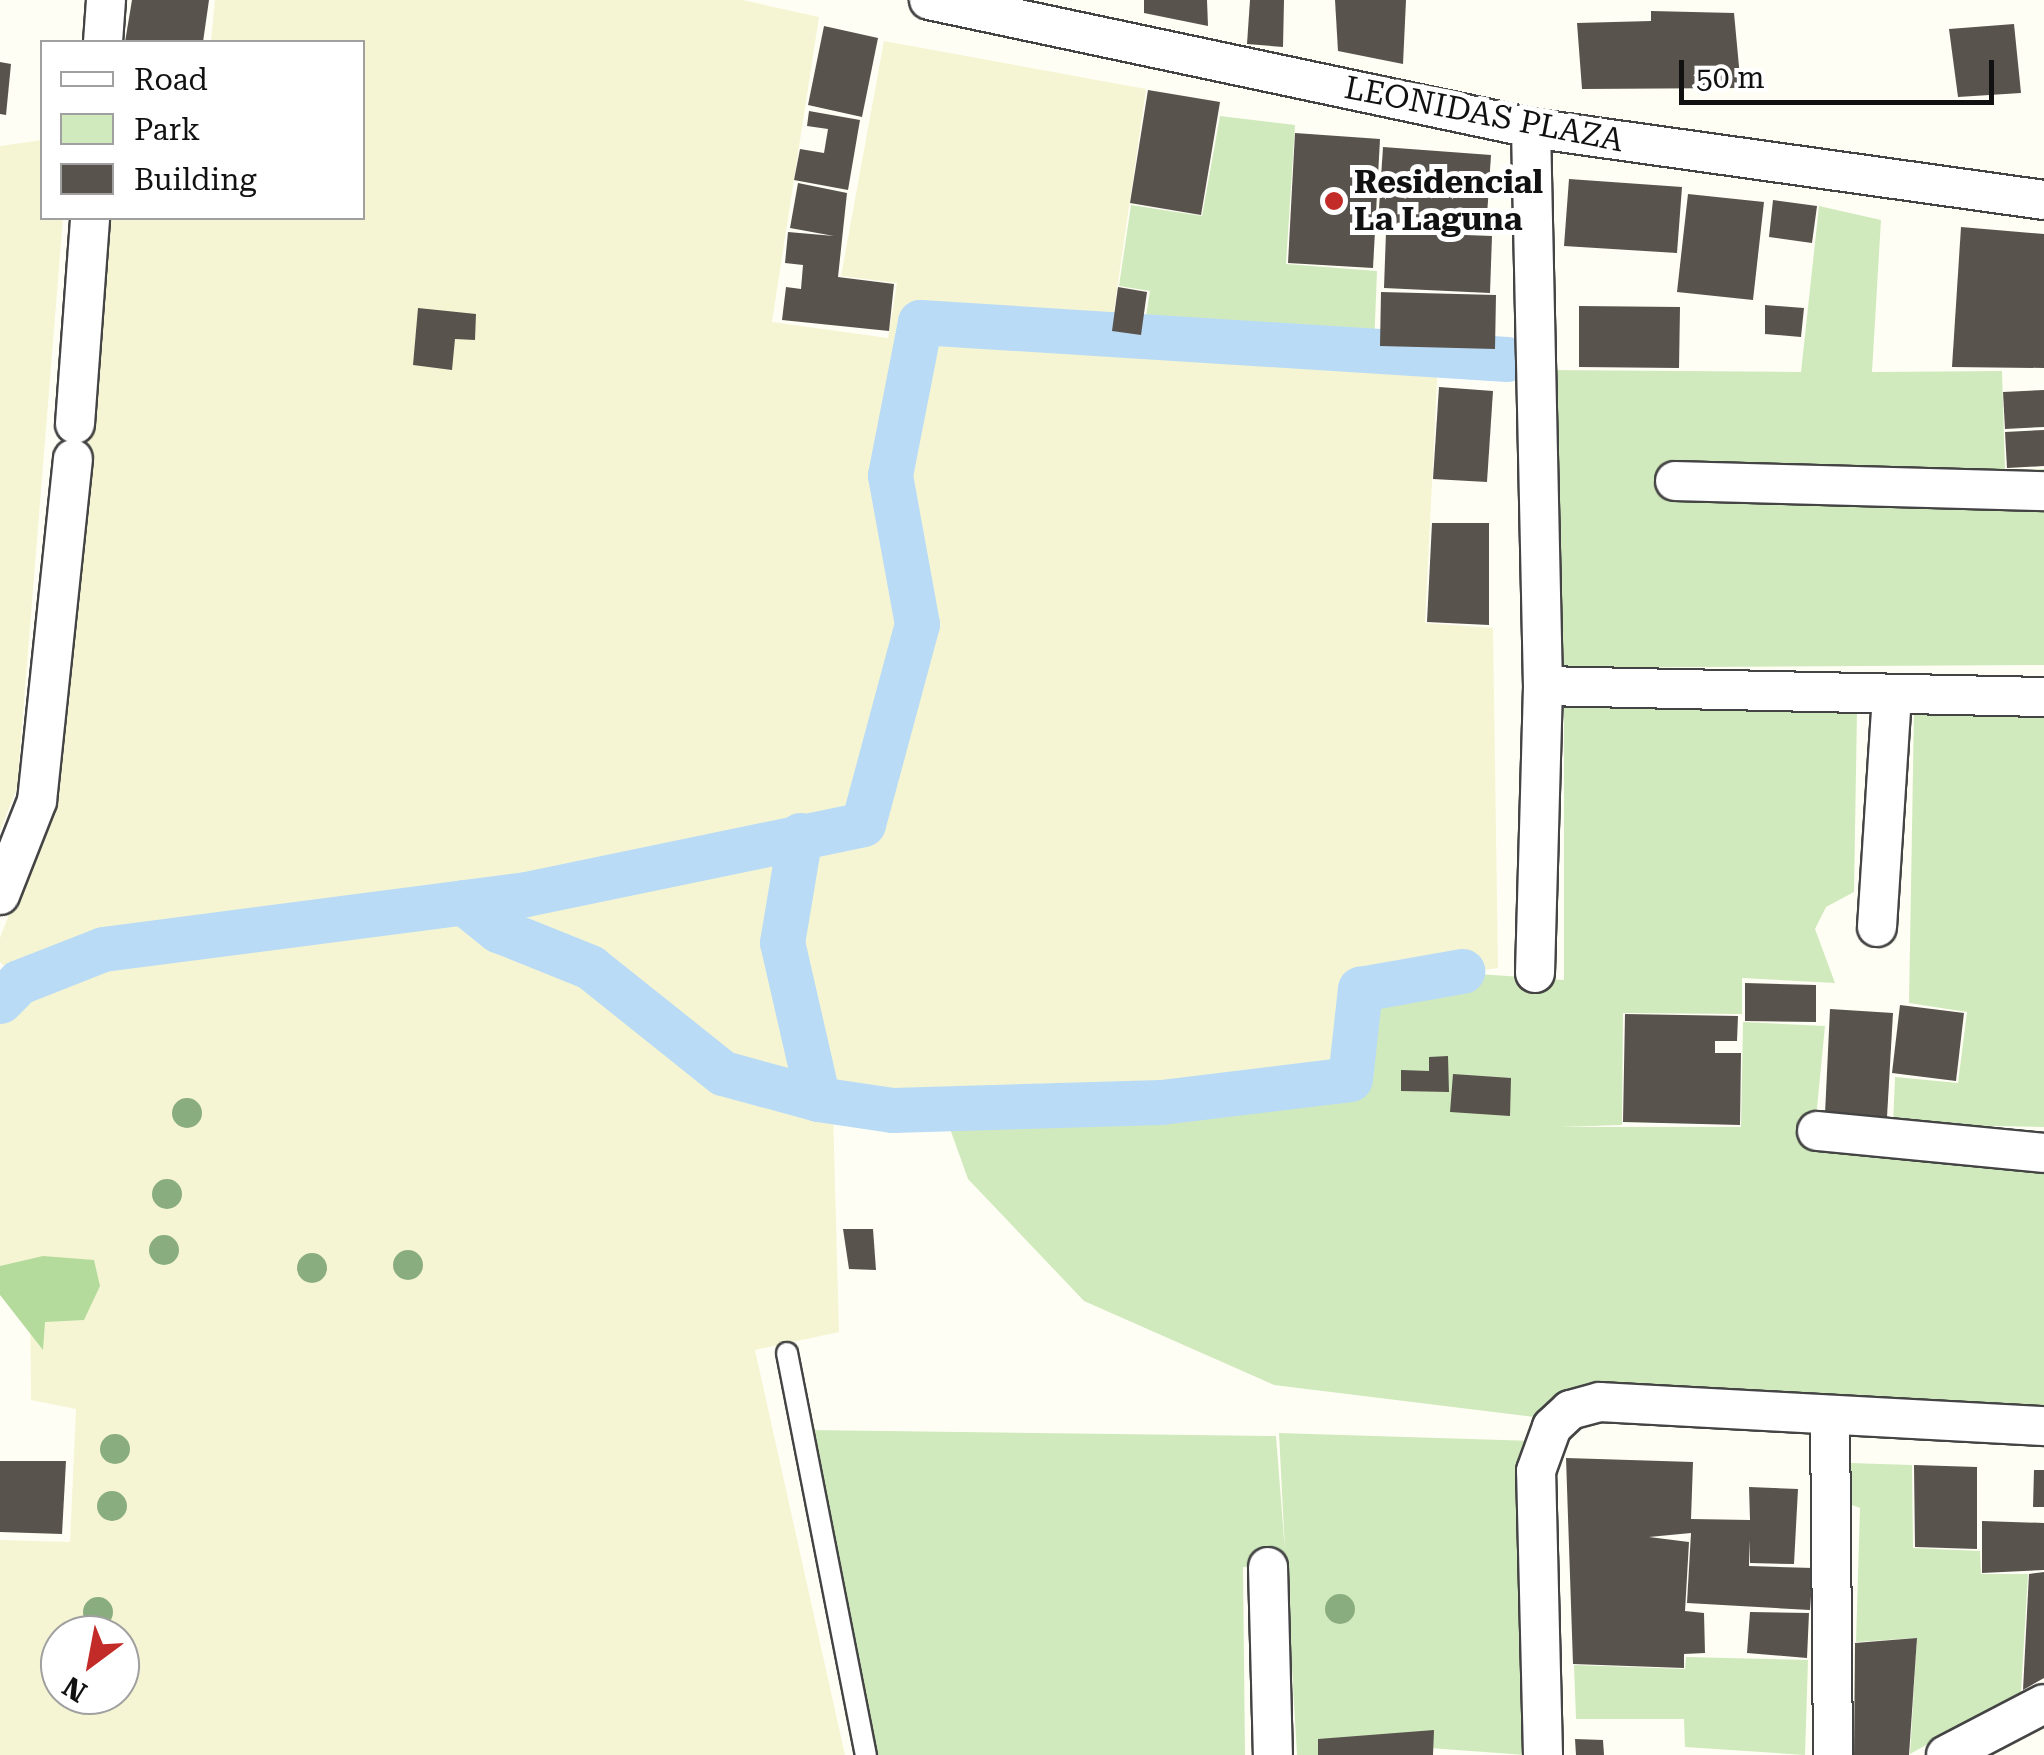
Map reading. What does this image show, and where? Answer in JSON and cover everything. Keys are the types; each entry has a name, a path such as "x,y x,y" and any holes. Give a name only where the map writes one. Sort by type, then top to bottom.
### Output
{"street":[{"path":"103,40 106,0"},
{"name":"LEONIDAS PLAZA","path":"929,0 1530,128 2044,200"},
{"path":"1530,128 1542,686 1534,974"},
{"path":"0,895 38,801 74,442 90,220"},
{"path":"1675,481 2044,491"},
{"path":"1542,686 2044,697"},
{"path":"1877,928 1892,694"},
{"path":"1816,1131 2044,1152"},
{"path":"1543,1755 1536,1471 1552,1427 1600,1402 2044,1426"},
{"path":"1830,1415 1832,1755"},
{"path":"1268,1567 1273,1755"},
{"path":"1946,1755 2044,1704"}],"lane":[{"path":"788,1353 866,1755"}],"green space":[{"path":"215,0 742,0 819,17 772,322 888,338 897,283 841,276 884,41 1146,89 1111,331 919,319 910,341 888,476 915,624 862,822 527,892 102,944 14,974 0,962 0,938 51,805 63,721 100,220 365,220 365,40 211,40"},
{"path":"1220,116 1295,125 1286,264 1377,271 1374,348 1143,335 1150,291 1119,286 1131,205 1202,216"},
{"path":"40,140 40,220 63,220 17,788 0,831 0,146"},
{"path":"1819,206 1881,220 1872,372 2002,371 2005,471 2044,469 2044,665 1550,668 1548,370 1801,372"},
{"path":"921,323 1438,362 1425,623 1493,628 1498,968 1359,987 1348,1077 1160,1099 892,1106 821,1094 786,942 802,839 865,826 919,625 892,476"},
{"path":"1564,699 1857,711 1854,892 1826,907 1815,929 1835,983 1742,978 1742,1014 1623,1013 1622,1125 1561,1127 1741,1127 1743,1022 1825,1026 1814,1139 2044,1168 2044,1420 1551,1419 1274,1385 1084,1301 968,1179 944,1112 1160,1106 1351,1081 1361,990 1464,973 1564,980"},
{"path":"1914,711 2044,716 2044,1127 1893,1124 1895,1077 1958,1083 1967,1012 1909,1003"},
{"path":"796,841 780,943 815,1095 725,1070 590,964 499,928 474,905"},
{"path":"462,912 493,939 585,974 723,1084 833,1111 839,1332 755,1350 845,1755 0,1755 0,1540 70,1542 76,1409 31,1400 30,1280 0,1281 0,1024 29,995 108,962"},
{"path":"43,1256 94,1260 100,1286 84,1320 45,1322 43,1350 0,1295 0,1266"},
{"path":"809,1430 1276,1436 1285,1551 1279,1433 1534,1441 1527,1755 1318,1740 1318,1755 1297,1755 1286,1565 1243,1567 1245,1755 872,1755"},
{"path":"1850,1463 1912,1465 1913,1548 1980,1551 1981,1574 2028,1574 2021,1692 1910,1754 1917,1638 1856,1642 1860,1508 1849,1504"},
{"path":"1686,1657 1808,1660 1805,1755 1685,1747 1684,1719 1576,1719 1574,1665 1685,1669"}],"building":[{"path":"132,0 209,0 203,40 125,40"},
{"path":"1144,0 1207,0 1208,26 1144,13"},
{"path":"1250,0 1284,0 1283,47 1247,44"},
{"path":"1335,0 1406,0 1403,64 1338,51"},
{"path":"1651,11 1734,13 1741,88 1582,89 1577,23 1651,21"},
{"path":"2014,24 2021,93 1958,97 1949,29"},
{"path":"824,26 878,38 862,117 808,105"},
{"path":"0,62 11,64 6,115 0,114"},
{"path":"1148,90 1220,102 1201,215 1130,203"},
{"path":"809,111 860,120 848,190 794,180 800,149 824,153 828,129 807,126"},
{"name":"Residencial La Laguna","path":"1295,133 1380,139 1373,268 1288,263"},
{"path":"1383,147 1491,155 1486,231 1378,224"},
{"path":"1569,179 1682,187 1677,253 1564,246"},
{"path":"798,183 847,193 838,277 894,284 889,331 782,320 786,287 801,289 803,265 785,263 788,232 834,236 790,228"},
{"path":"1688,194 1764,202 1753,300 1677,292"},
{"path":"1773,200 1817,206 1812,243 1769,237"},
{"path":"1961,227 2044,234 2044,368 1952,367"},
{"path":"1386,232 1492,236 1490,293 1384,288"},
{"path":"1118,287 1147,292 1141,335 1112,331"},
{"path":"1381,292 1496,295 1495,349 1380,346"},
{"path":"1765,305 1804,308 1801,337 1765,334"},
{"path":"1579,306 1680,307 1679,368 1579,367"},
{"path":"418,308 476,314 475,340 455,339 452,370 413,365"},
{"path":"1439,387 1493,391 1487,482 1433,479"},
{"path":"2044,390 2044,427 2005,429 2003,392"},
{"path":"2044,430 2044,466 2007,468 2005,432"},
{"path":"1432,523 1489,523 1489,625 1427,622"},
{"path":"1745,983 1816,985 1816,1022 1745,1021"},
{"path":"1900,1005 1964,1013 1956,1081 1892,1073"},
{"path":"1830,1009 1893,1013 1887,1117 1825,1114"},
{"path":"1625,1014 1738,1016 1737,1041 1715,1041 1715,1053 1741,1053 1740,1125 1623,1122"},
{"path":"1448,1056 1449,1092 1401,1091 1401,1070 1429,1071 1429,1057"},
{"path":"1453,1074 1511,1078 1510,1116 1450,1112"},
{"path":"843,1229 873,1229 876,1270 849,1269"},
{"path":"1566,1458 1693,1462 1691,1519 1750,1520 1749,1487 1798,1489 1794,1564 1750,1563 1749,1540 1749,1566 1813,1568 1810,1610 1687,1603 1691,1533 1649,1537 1689,1542 1685,1611 1704,1613 1705,1653 1684,1654 1684,1668 1573,1664"},
{"path":"0,1461 66,1461 62,1534 0,1532"},
{"path":"1914,1465 1977,1467 1977,1549 1915,1547"},
{"path":"2034,1470 2044,1470 2044,1507 2033,1507"},
{"path":"1982,1521 2044,1523 2044,1570 1982,1573"},
{"path":"2044,1572 2044,1678 2023,1690 2029,1574"},
{"path":"1750,1612 1809,1613 1807,1658 1747,1653"},
{"path":"1917,1638 1909,1755 1854,1755 1855,1643"},
{"path":"1434,1730 1433,1755 1318,1755 1318,1739"},
{"path":"1575,1739 1603,1740 1604,1755 1576,1755"}],"waterway":[{"path":"0,1001 19,982 103,949 526,894 863,824 917,624 890,475 920,322 1507,359"},
{"path":"800,835 782,942 818,1099 892,1110 1161,1102 1350,1079 1360,989 1462,971"},
{"path":"463,902 498,930 590,967 723,1073 818,1099"}],"place":[{"name":"Residencial La Laguna","path":"1334,201"}]}
